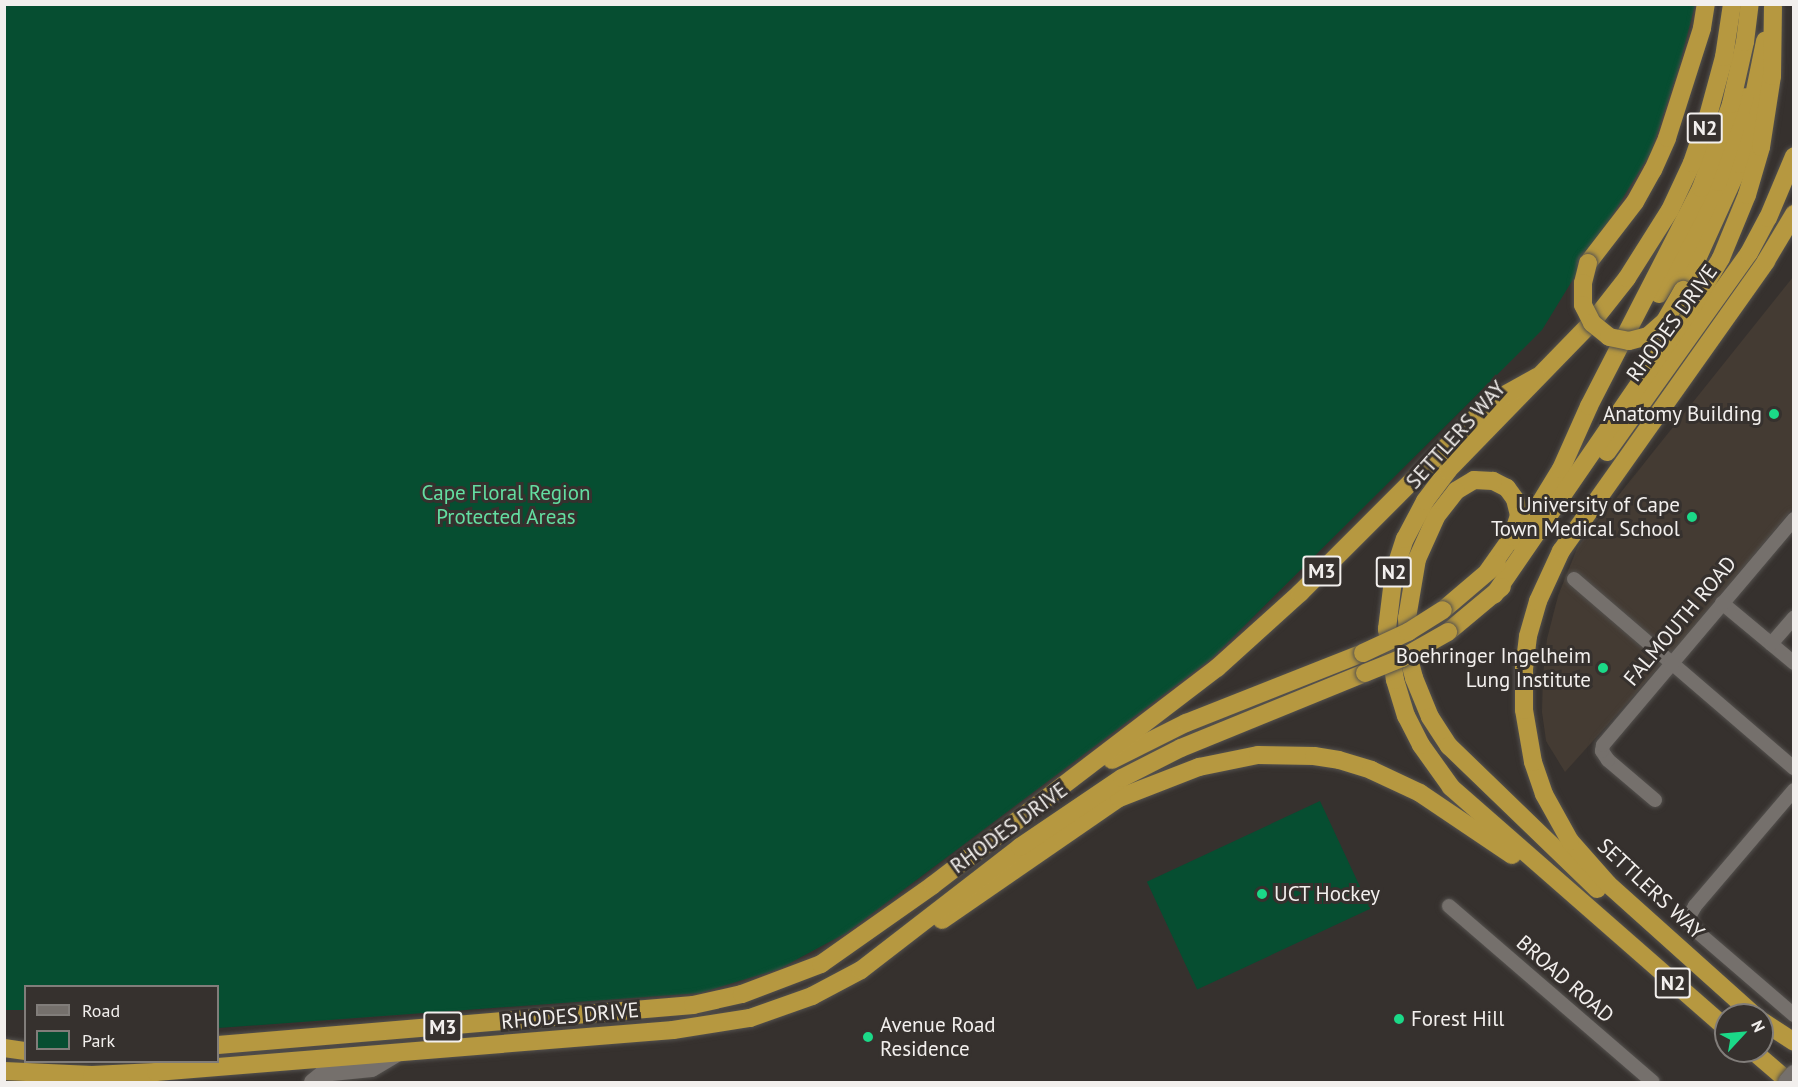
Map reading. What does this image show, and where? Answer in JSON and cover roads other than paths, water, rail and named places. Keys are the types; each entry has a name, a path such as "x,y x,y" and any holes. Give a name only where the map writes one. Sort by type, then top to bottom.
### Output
{"highway":[{"path":"1706,4 1678,105 1658,159 1635,202 1588,263 1583,284 1583,305 1592,323 1609,337 1629,341 1648,336 1665,321 1683,290 1740,164 1771,5"},
{"name":"N2","path":"1537,377 1583,334 1611,299 1670,210 1692,163 1708,116 1724,57 1732,4"},
{"path":"1053,795 1160,734 1363,653 1408,632 1443,610 1505,557 1527,528 1560,469 1589,406 1680,232 1713,158 1738,74 1750,4"},
{"path":"1589,406 1679,263 1718,182 1737,130 1771,5"},
{"path":"1494,595 1695,302 1720,258 1747,195 1761,147 1772,76 1771,5"},
{"name":"RHODES DRIVE","path":"4,1071 137,1074 729,1023 772,1011 836,984 861,970 1020,847 1122,778 1180,747 1402,658 1448,632 1494,595 1522,569 1739,268 1768,219 1794,156"},
{"name":"SETTLERS WAY","path":"1740,1003 1683,949 1608,884 1570,841 1544,794 1531,754 1524,710 1524,669 1528,636 1538,601 1561,551 1766,261 1794,214"},
{"name":"RHODES DRIVE","path":"219,1046 671,1008 742,994 790,977 835,956 1053,795 1238,650 1300,593 1490,404 1537,377"},
{"name":"SETTLERS WAY","path":"1537,377 1448,471 1416,516 1394,572 1388,629 1389,654 1400,700 1413,730 1431,760 1461,797 1714,1018"},
{"path":"1488,571 1512,537 1519,515 1515,499 1507,488 1493,481 1474,480 1456,491 1436,517 1417,559 1408,597 1409,660 1421,698 1430,717 1460,758 1587,880 1676,958 1732,996"},
{"path":"912,931 942,920 1119,798 1199,767 1258,755 1314,756 1339,760 1371,770 1420,793 1506,852 1548,873"},
{"path":"1774,1029 1794,1042"},
{"path":"4,1048 24,1052"},
{"path":"4,1052 24,1052"},
{"path":"1766,1063 1788,1083"},
{"path":"4,1077 30,1072"}],"main road":[{"path":"1788,1083 1794,1074"}],"street":[{"name":"FALMOUTH ROAD","path":"1655,800 1608,760 1602,751 1604,742 1794,519"},
{"path":"1574,579 1794,768"},
{"path":"1722,603 1794,663"},
{"path":"1771,644 1794,618"},
{"path":"1794,790 1695,906 1689,917 1694,929 1794,1015"},
{"name":"BROAD ROAD","path":"1449,906 1653,1083"},
{"path":"312,1083 322,1074 372,1069 399,1053"}],"place":[{"name":"Anatomy Building","path":"1774,414"},
{"name":"University of Cape Town Medical School","path":"1692,517"},
{"name":"Boehringer Ingelheim Lung Institute","path":"1603,668"},
{"name":"UCT Hockey","path":"1262,894"},
{"name":"Forest Hill","path":"1399,1019"},
{"name":"Avenue Road Residence","path":"868,1037"}],"park label":[{"name":"Cape Floral Region Protected Areas","path":"506,505"}]}
